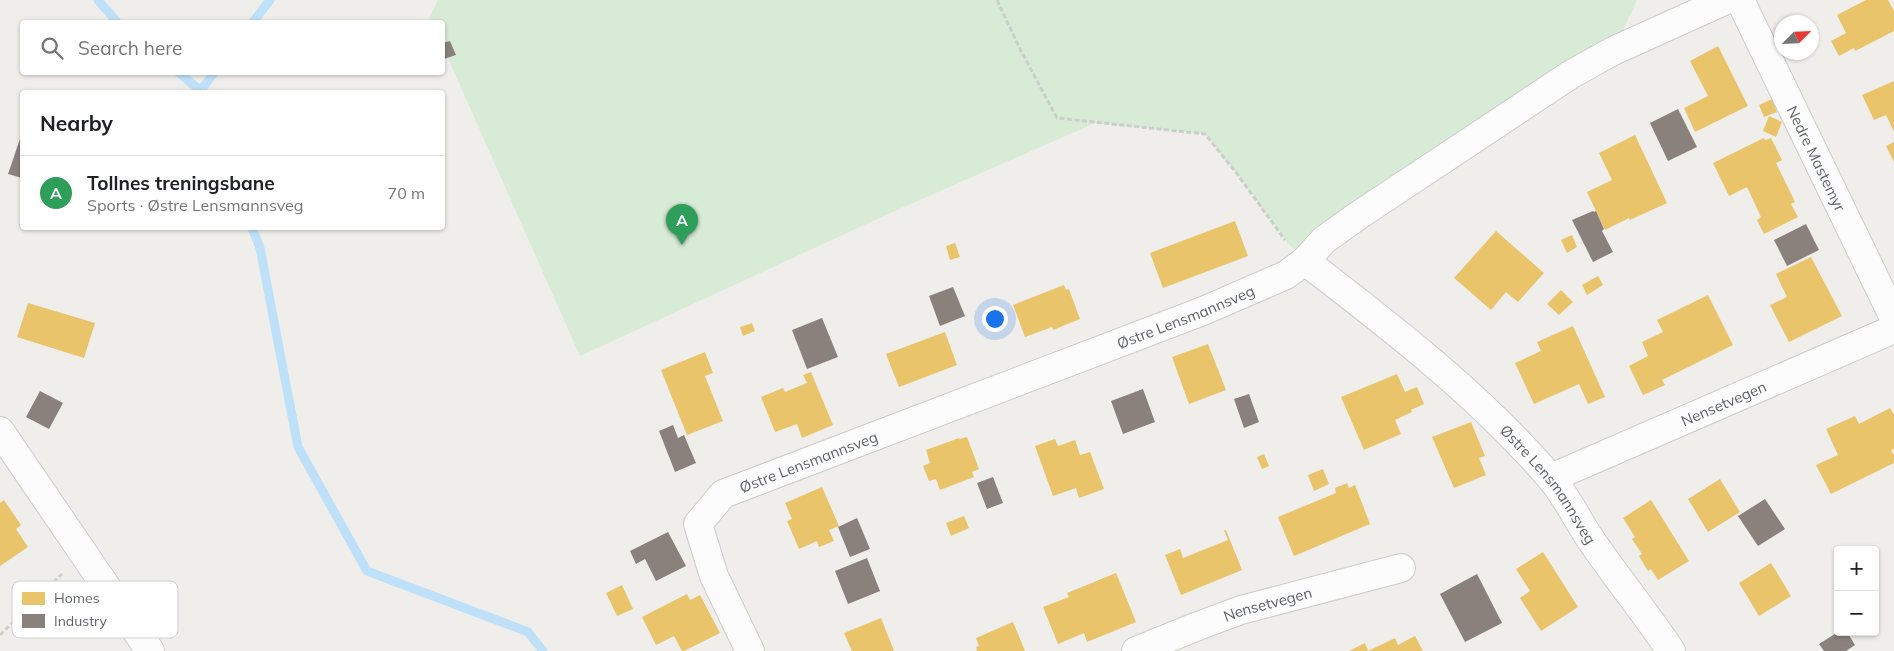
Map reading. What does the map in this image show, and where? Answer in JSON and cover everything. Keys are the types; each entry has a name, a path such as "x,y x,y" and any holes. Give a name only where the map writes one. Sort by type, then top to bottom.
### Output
{"street":[{"path":"1305,261 1324,240 1359,215 1570,75 1613,51 1726,0"},
{"name":"Nedre Mastemyr","path":"1740,0 1894,318"},
{"name":"Østre Lensmannsveg","path":"750,651 714,576 698,524 723,494 1203,311 1286,275 1305,261 1379,318 1463,389 1520,444 1551,478 1590,538 1671,651"},
{"name":"Nensetvegen","path":"1551,478 1894,329"},
{"path":"0,431 101,581"},
{"name":"Nensetvegen","path":"1136,651 1241,610 1401,568"},
{"path":"141,638 150,651"}],"path":[{"path":"997,0 1020,49 1057,118 1205,134 1288,243 1305,261"},
{"path":"55,581 82,554"},
{"path":"0,635 12,623"}],"green space":[{"path":"438,0 1637,0 1613,51 1305,261 1288,243 1205,134 1095,123 888,214 580,356 445,52 445,20 430,20 429,18"}],"building: Homes":[{"path":"1866,0 1888,0 1894,11 1894,31 1855,51 1854,48 1839,56 1831,41 1846,33 1837,15"},
{"path":"1718,46 1748,106 1695,132 1684,108 1708,96 1690,61"},
{"path":"1894,81 1894,132 1886,115 1874,120 1862,95"},
{"path":"1772,99 1777,112 1764,117 1759,105"},
{"path":"1769,116 1782,122 1776,137 1763,131"},
{"path":"1635,135 1667,203 1605,230 1587,192 1612,180 1599,153"},
{"path":"1764,138 1765,140 1771,138 1782,160 1776,163 1795,202 1791,204 1798,217 1764,234 1757,220 1761,217 1747,187 1729,196 1713,163"},
{"path":"1894,142 1894,162 1886,146"},
{"path":"1235,221 1248,256 1163,288 1150,253"},
{"path":"1496,231 1544,273 1518,302 1506,292 1491,310 1454,278"},
{"path":"1572,235 1577,247 1567,253 1561,240"},
{"path":"955,243 960,257 950,260 946,246"},
{"path":"1811,257 1842,316 1789,342 1770,305 1787,297 1776,274"},
{"path":"1598,276 1603,285 1587,295 1582,285"},
{"path":"1064,285 1066,290 1069,289 1080,319 1053,330 1052,327 1025,337 1013,305"},
{"path":"1561,290 1573,302 1559,315 1547,304"},
{"path":"1708,295 1733,345 1662,380 1665,385 1643,395 1629,366 1648,356 1642,342 1663,332 1657,320"},
{"path":"28,303 95,323 84,358 17,337"},
{"path":"752,323 755,331 743,336 740,327"},
{"path":"1573,326 1605,397 1588,404 1579,384 1534,404 1515,363 1541,351 1537,342"},
{"path":"945,332 957,365 899,387 886,354"},
{"path":"1208,344 1226,390 1189,404 1172,357"},
{"path":"705,352 713,373 705,376 723,421 687,435 661,370"},
{"path":"811,372 833,425 802,438 797,424 775,432 761,397 783,388 785,392 807,383 803,375"},
{"path":"1397,374 1405,392 1417,387 1424,404 1395,420 1401,434 1364,450 1341,397"},
{"path":"1890,408 1894,415 1894,449 1891,450 1894,455 1894,463 1831,494 1816,465 1838,455 1826,429 1855,416 1859,424"},
{"path":"1471,422 1485,456 1479,458 1486,475 1454,488 1432,437"},
{"path":"967,437 979,469 972,472 974,477 940,490 936,479 929,481 923,466 930,463 926,450"},
{"path":"1055,439 1058,446 1075,440 1080,455 1090,452 1104,489 1079,498 1076,488 1053,496 1035,446"},
{"path":"1264,454 1269,466 1262,469 1257,457"},
{"path":"1323,469 1329,484 1314,491 1308,475"},
{"path":"1720,479 1740,512 1708,532 1688,499"},
{"path":"1347,483 1349,488 1355,485 1370,524 1294,556 1278,517 1336,493 1335,488"},
{"path":"822,487 839,526 829,530 834,541 819,547 817,541 799,549 787,521 792,519 785,503"},
{"path":"4,500 21,525 16,529 28,547 0,566 0,503"},
{"path":"1651,500 1689,561 1658,580 1651,569 1648,571 1639,556 1642,554 1632,539 1635,537 1623,518"},
{"path":"964,516 969,528 951,536 946,523"},
{"path":"1224,530 1226,530 1242,570 1181,595 1165,555 1180,549 1183,558 1228,540"},
{"path":"1543,552 1578,607 1541,631 1520,598 1530,591 1516,569"},
{"path":"1771,563 1791,596 1759,616 1739,583"},
{"path":"1116,573 1136,622 1087,642 1084,633 1058,644 1043,607 1069,597 1067,593"},
{"path":"622,585 633,609 617,616 606,593"},
{"path":"687,594 690,600 700,595 720,633 684,651 682,651 674,636 656,645 642,617"},
{"path":"881,618 894,651 852,651 844,633"},
{"path":"1013,622 1025,651 977,651 976,647 979,646 976,638"},
{"path":"1415,636 1423,651 1368,651 1395,638 1398,645"},
{"path":"1365,643 1368,651 1349,651"}],"building: Industry":[{"path":"450,41 456,55 445,59 445,42"},
{"path":"1678,109 1697,147 1668,161 1650,123"},
{"path":"20,139 20,177 8,174"},
{"path":"1596,211 1604,229 1602,231 1613,252 1593,262 1572,220"},
{"path":"1806,224 1819,250 1787,266 1774,240"},
{"path":"953,287 965,316 940,326 929,296"},
{"path":"822,318 838,357 807,369 792,330"},
{"path":"1143,389 1155,422 1123,434 1111,401"},
{"path":"40,391 63,403 49,429 26,417"},
{"path":"1249,394 1259,422 1244,428 1234,399"},
{"path":"673,425 678,438 684,435 696,463 675,472 659,431"},
{"path":"993,477 1003,503 987,509 977,483"},
{"path":"1765,499 1785,529 1758,546 1738,516"},
{"path":"857,518 870,549 850,557 838,527"},
{"path":"668,532 686,566 656,581 645,559 636,564 630,551"},
{"path":"867,558 880,591 848,604 835,571"},
{"path":"1477,574 1502,623 1465,642 1440,594"},
{"path":"1834,635 1849,636 1855,645 1846,651 1824,651 1819,644"}],"waterway":[{"path":"98,0 115,20"},
{"path":"255,20 270,0"},
{"path":"182,75 200,90"},
{"path":"201,90 213,75"},
{"path":"253,230 260,248 298,447 367,571 528,632 543,651"}],"place":[{"name":"Tollnes treningsbane","path":"682,245"}]}
